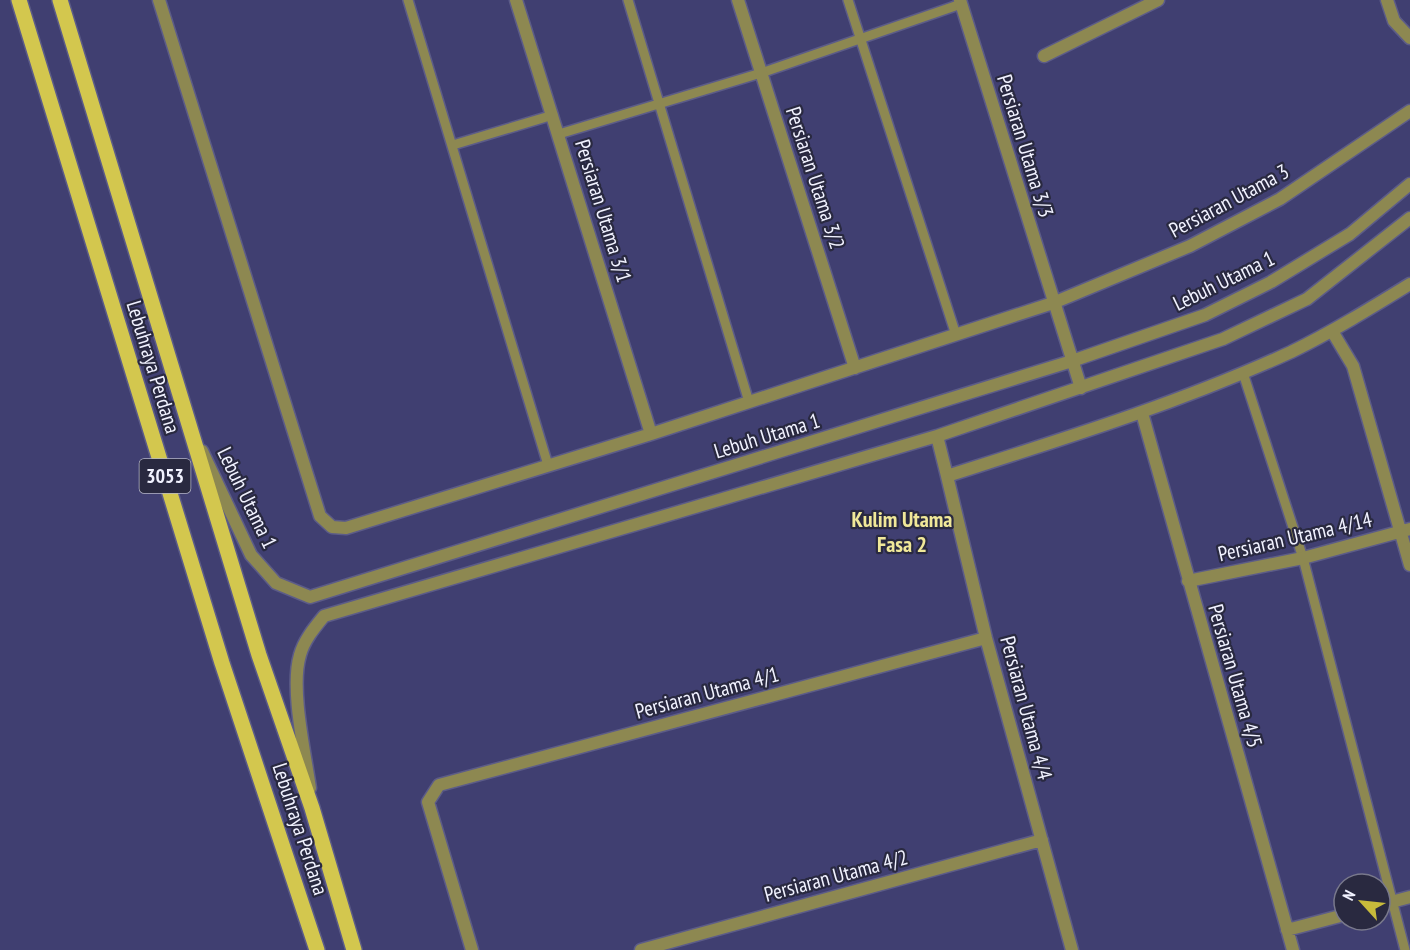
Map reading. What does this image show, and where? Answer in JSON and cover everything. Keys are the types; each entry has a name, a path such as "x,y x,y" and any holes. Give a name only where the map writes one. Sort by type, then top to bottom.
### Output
{"main road":[{"name":"Lebuhraya Perdana","path":"19,0 222,663 317,950"},
{"name":"Lebuhraya Perdana","path":"60,0 259,655 312,808 354,950"}],"street":[{"name":"Persiaran Utama 3","path":"159,0 320,516 332,527 346,528 651,434 1053,303 1190,246 1280,199 1410,111"},
{"name":"Persiaran Utama 3/1","path":"516,0 651,434"},
{"name":"Persiaran Utama 3/2","path":"738,0 855,368"},
{"path":"1044,56 1158,0"},
{"path":"1387,0 1394,21 1410,38"},
{"name":"Persiaran Utama 3/3","path":"961,2 1081,388"},
{"name":"Lebuh Utama 1","path":"192,429 251,555 276,583 310,597 1072,362 1206,315 1271,282 1350,234 1410,184"},
{"path":"312,808 296,678 300,654 312,630 324,616 937,436 1223,339 1307,299 1410,218"},
{"path":"947,476 1142,413 1243,374 1332,331 1410,284"},
{"path":"1332,331 1353,366 1406,530 1410,565"},
{"name":"Persiaran Utama 4/5","path":"1142,413 1293,950"},
{"name":"Persiaran Utama 4/4","path":"937,436 986,638 1072,950"},
{"name":"Persiaran Utama 4/14","path":"1188,581 1302,558 1406,530"},
{"name":"Persiaran Utama 4/1","path":"472,950 428,802 439,785 986,638"},
{"name":"Persiaran Utama 4/2","path":"641,950 1042,840"},
{"path":"1392,902 1410,897"},
{"path":"1287,930 1332,918"}],"lane":[{"path":"408,0 548,465"},
{"path":"628,0 749,402"},
{"path":"848,0 956,335"},
{"path":"559,134 760,73 961,2"},
{"path":"453,145 553,115"},
{"path":"1243,374 1302,558 1378,872"},
{"path":"1392,919 1405,950"}],"district":[{"name":"Kulim Utama Fasa 2","path":"902,532"}]}
